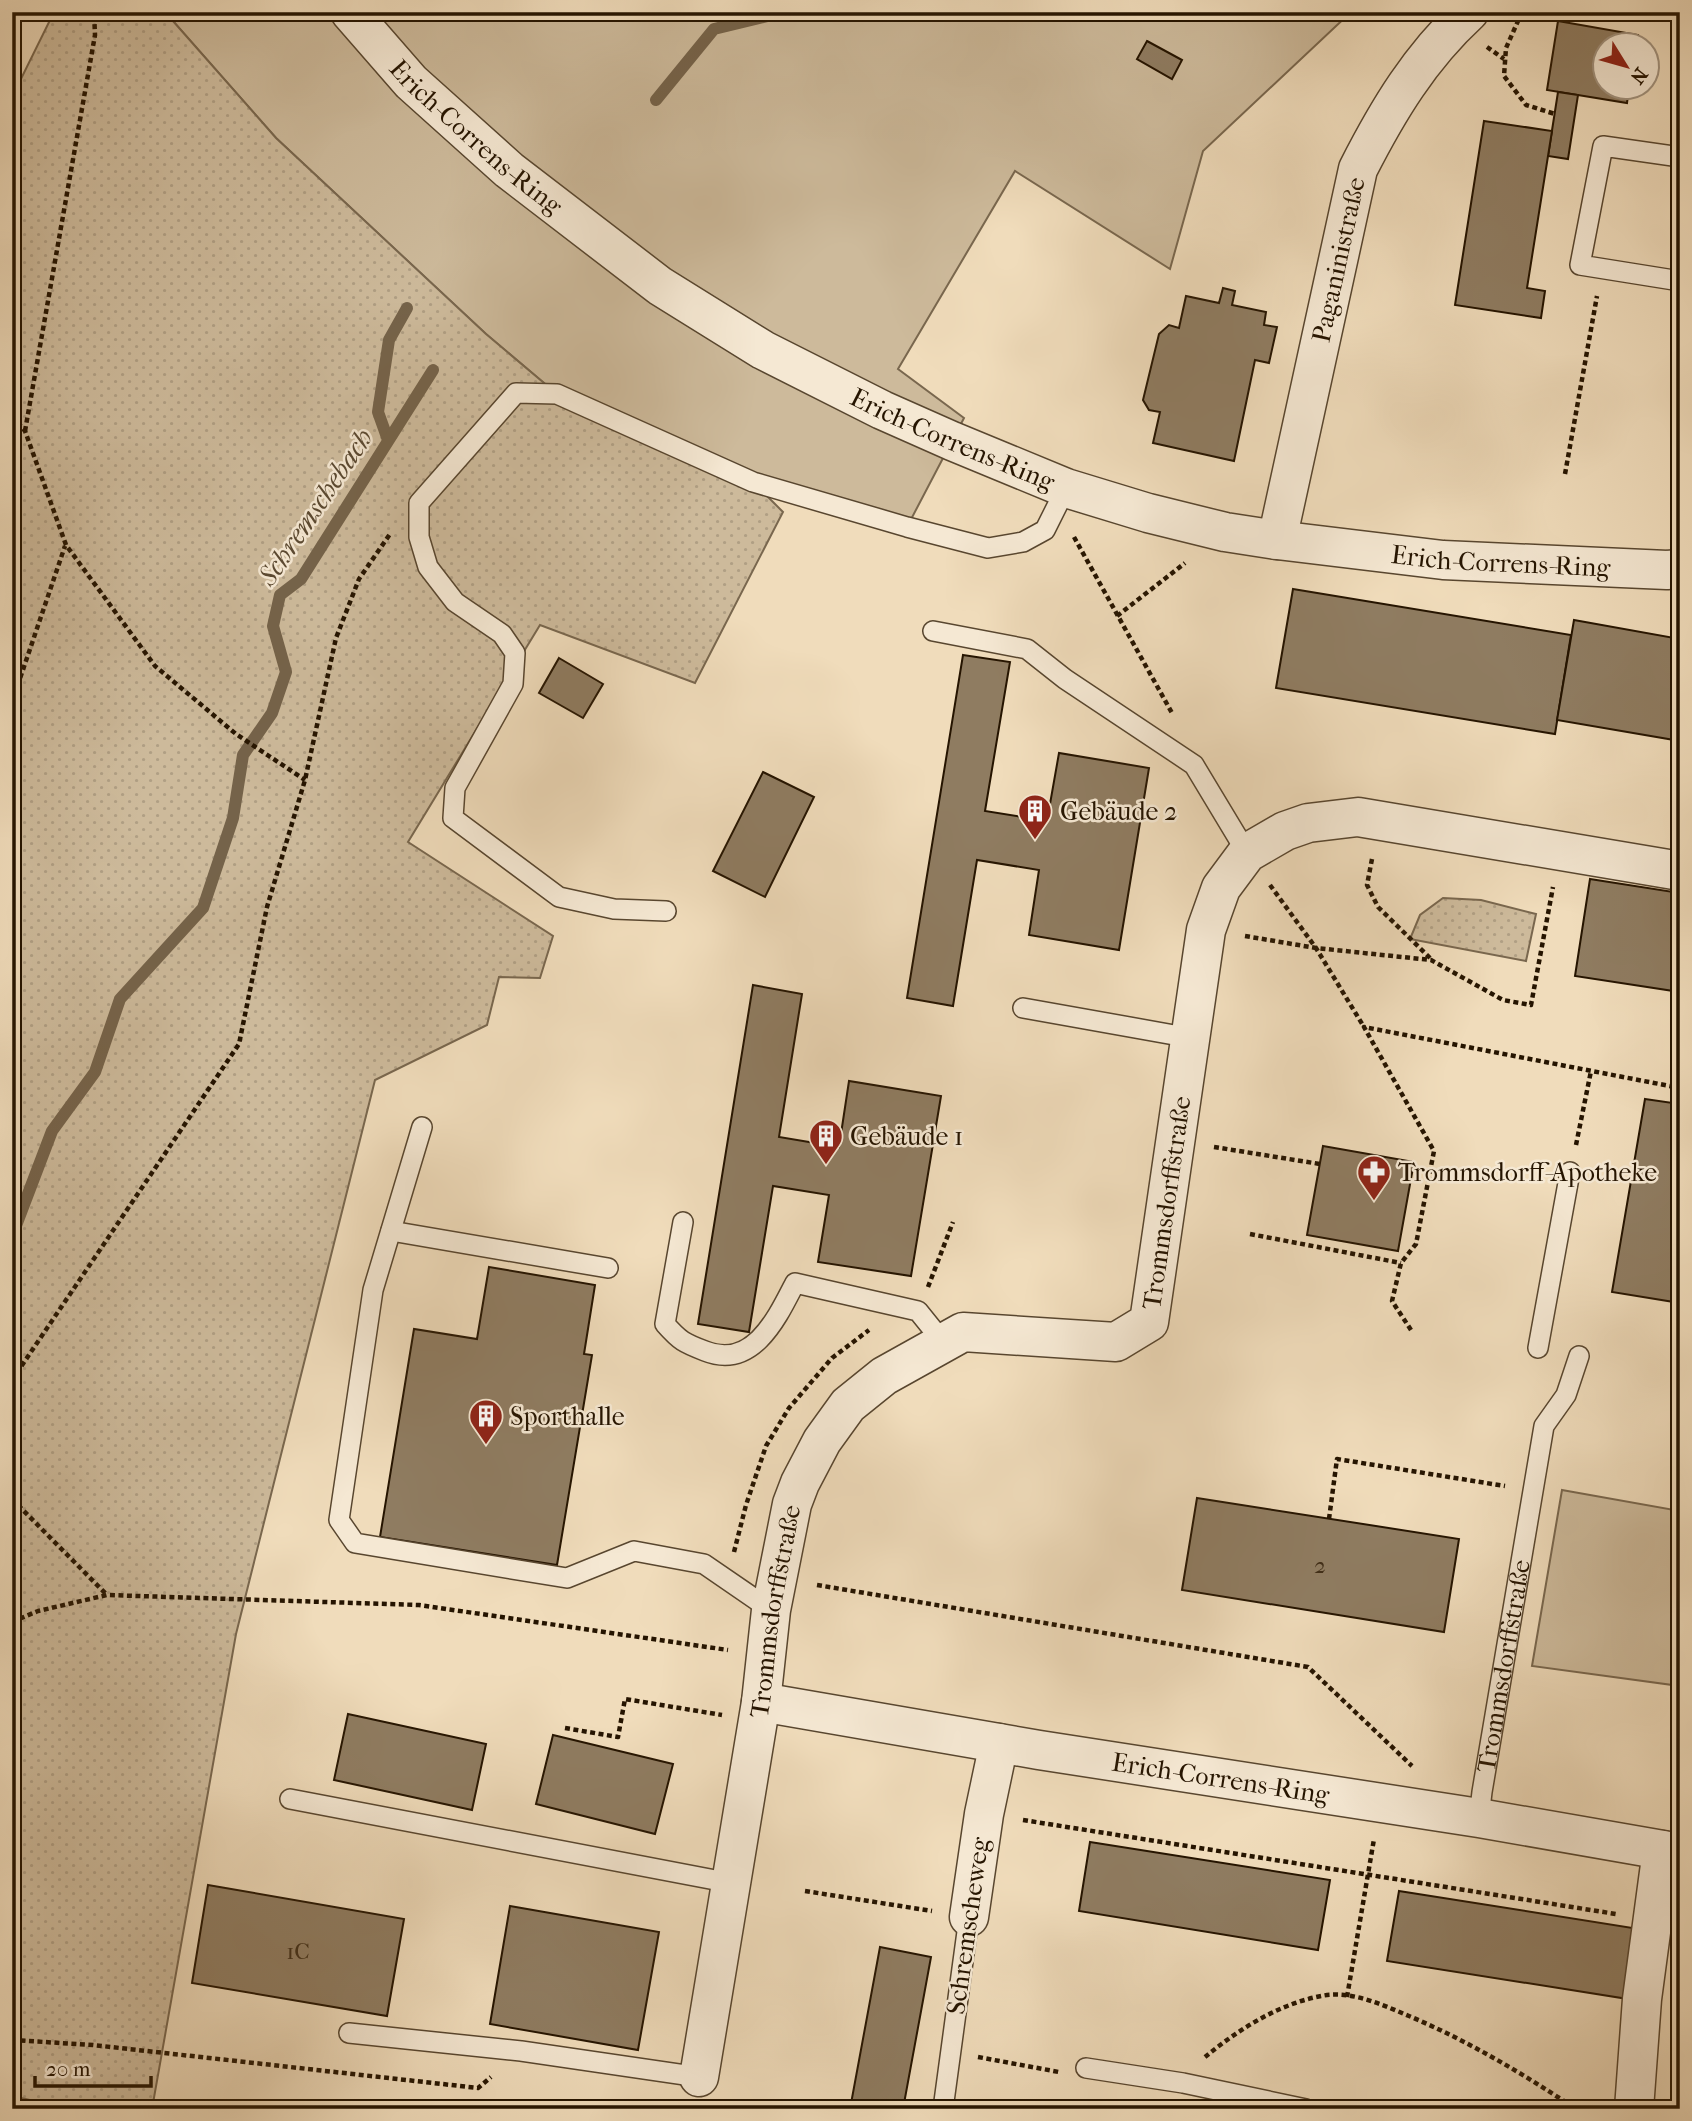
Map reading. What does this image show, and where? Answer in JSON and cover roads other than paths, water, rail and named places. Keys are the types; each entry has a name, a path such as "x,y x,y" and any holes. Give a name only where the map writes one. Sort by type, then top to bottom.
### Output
{"street":[{"name":"Erich-Correns-Ring","path":"350,12 411,82 509,170 660,286 763,350 882,411 1066,488 1148,513 1225,532 1443,560 1680,569"},
{"name":"Paganinistraße","path":"1277,540 1358,169 1383,120 1414,70 1469,12"},
{"name":"Trommsdorffstraße","path":"699,2077 759,1711 774,1594 792,1504 800,1483 822,1441 848,1405 884,1376 963,1332 1116,1342 1149,1322 1206,930 1221,888 1247,853 1285,831 1308,823 1358,817 1680,871"},
{"name":"Erich-Correns-Ring","path":"759,1711 999,1743 1479,1818 1671,1851"},
{"name":"Schremscheweg","path":"969,1917 984,1814 999,1743"},
{"path":"1634,2109 1642,1999 1652,1920 1671,1851"}],"lane":[{"path":"1680,158 1603,146 1580,265 1680,281"},
{"path":"666,911 614,909 559,897 453,818 455,788 513,684 515,653 502,634 454,602 428,566 419,537 419,503 516,393 558,394 754,482 988,548 1023,542 1045,530 1066,488"},
{"path":"933,631 1027,649 1065,679 1194,765 1247,853"},
{"path":"1023,1008 1191,1038"},
{"path":"422,1127 373,1290 339,1520 355,1543 567,1578 634,1551 704,1564 774,1594"},
{"path":"1538,1348 1570,1172"},
{"path":"683,1222 665,1324 680,1342 717,1356 744,1353 774,1324 795,1283 918,1311 943,1342"},
{"path":"391,1231 608,1268"},
{"name":"Trommsdorffstraße","path":"1479,1818 1544,1426 1566,1395 1580,1356"},
{"path":"290,1799 731,1883"},
{"name":"Schremscheweg","path":"943,2109 969,1917"},
{"path":"349,2033 522,2051 699,2077"},
{"path":"1086,2068 1183,2083 1306,2109"}],"waterway":[{"name":"Schremschebach","path":"656,100 714,29 784,12"},
{"path":"388,440 378,412 389,340 407,308"},
{"name":"Schremschebach","path":"12,1236 52,1131 95,1072 120,999 203,908 233,818 243,755 272,713 286,672 273,626 280,595 301,579 433,370"}],"place":[{"name":"Gebäude 2","path":"1035,841"},
{"name":"Gebäude 1","path":"826,1166"},
{"name":"Trommsdorff-Apotheke","path":"1374,1202"},
{"name":"Sporthalle","path":"486,1446"}]}
